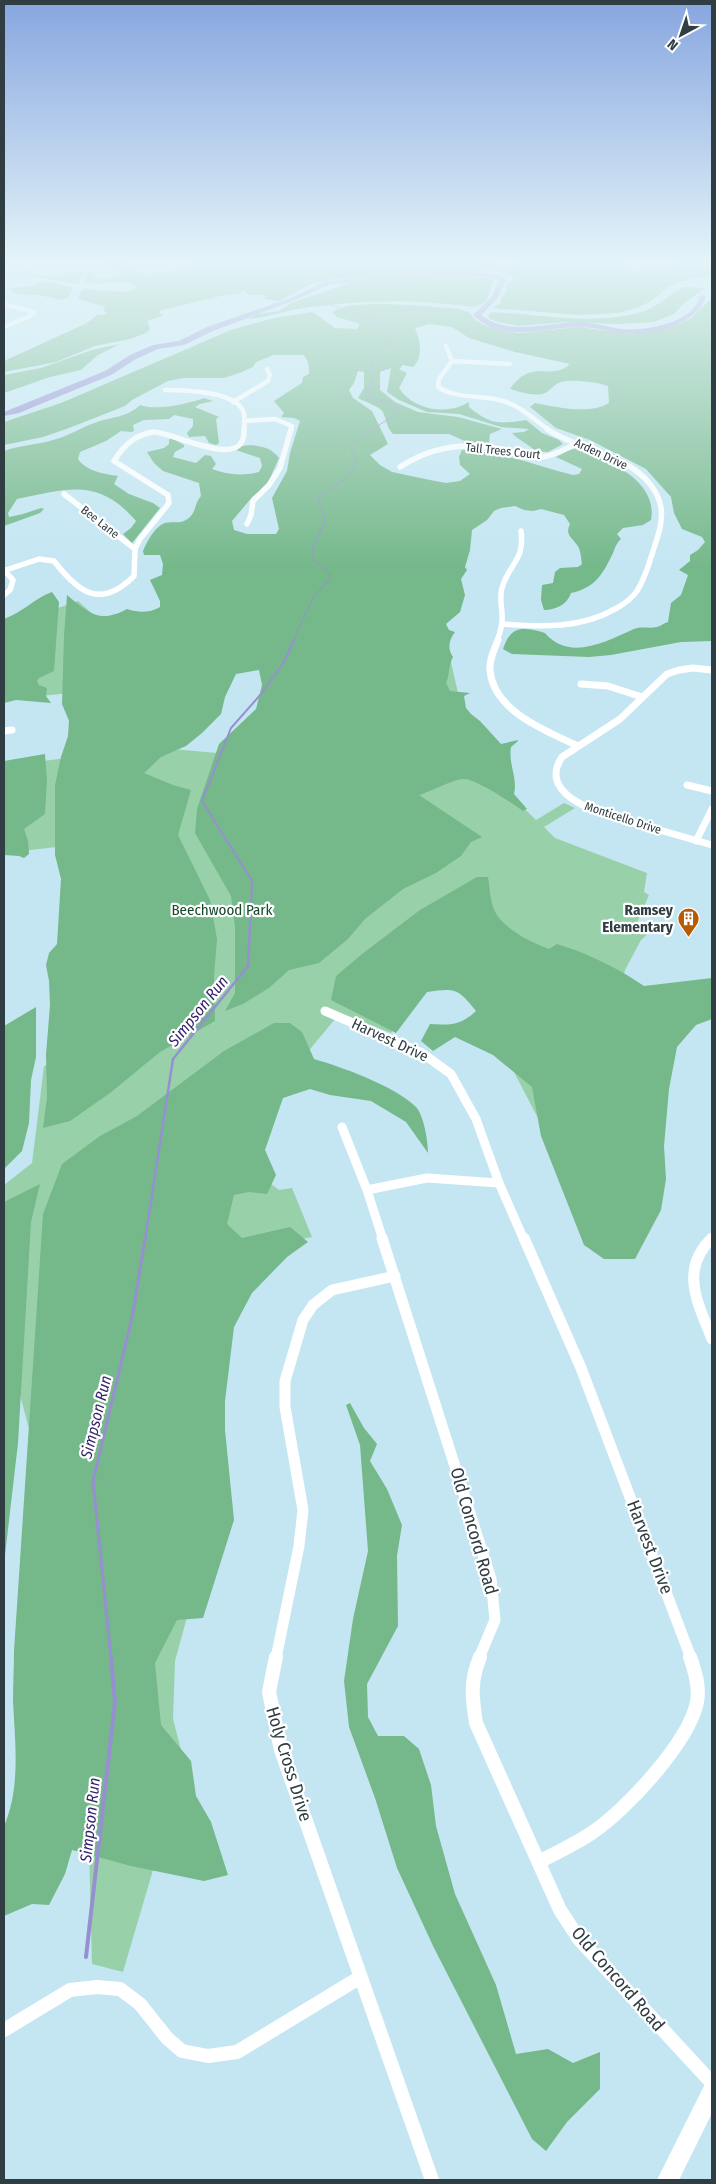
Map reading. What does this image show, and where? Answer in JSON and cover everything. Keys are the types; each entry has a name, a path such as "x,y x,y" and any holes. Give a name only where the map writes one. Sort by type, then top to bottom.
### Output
{"main road":[{"path":"668,2180 712,2092"}],"street":[{"name":"Arden Drive","path":"450,364 439,379 438,387 443,391 460,396 498,399 510,403 521,408 549,430 627,464 641,475 660,498 663,511 660,535 649,566 636,592 613,610 576,624 553,626 502,624"},
{"path":"233,402 268,381 270,375 268,369"},
{"path":"4,595 10,590 13,580 5,570 39,559 54,561 70,581 82,591 97,593 113,591 125,586 134,576 135,550 140,539 169,503 168,495 114,462 124,445 144,434 157,433 173,435 184,442 207,450 231,448 241,442 245,436 242,408 233,402 201,391 165,390"},
{"path":"244,421 273,419 287,422 292,426 289,442 277,476 268,489 254,501 247,524"},
{"name":"Tall Trees Court","path":"400,467 420,455 439,449 486,447 526,456 542,457 578,443"},
{"name":"Bee Lane","path":"64,494 135,550"},
{"path":"521,531 523,548 520,557 502,587 500,601 502,624 491,656 489,671 497,693 522,716 578,746"},
{"name":"Monticello Drive","path":"711,668 682,668 662,676 621,718 578,746 557,763 556,778 564,793 604,814 712,845"},
{"path":"581,684 608,686 642,697"},
{"path":"4,731 12,730"},
{"path":"687,785 712,790"},
{"path":"696,841 712,808"},
{"name":"Harvest Drive","path":"325,1011 422,1053 451,1074 476,1119 499,1183 581,1368 683,1634 697,1677 697,1702 685,1734 650,1778 612,1818 592,1833 539,1862"},
{"name":"Old Concord Road","path":"342,1127 367,1190 490,1578 495,1607 495,1620 473,1674 472,1696 476,1723 560,1910 579,1939 712,2083"},
{"path":"367,1190 427,1178 499,1183"},
{"path":"712,1238 700,1250 694,1262 692,1274 693,1290 712,1339"},
{"name":"Holy Cross Drive","path":"395,1276 332,1290 313,1305 303,1320 285,1380 285,1407 303,1510 299,1546 269,1692 270,1712 288,1769 359,1978 432,2180"},
{"path":"4,2030 70,1990 120,1989 140,2004 167,2038 182,2051 208,2056 237,2052 359,1978"}],"green space":[{"path":"4,364 46,364 4,372"},
{"path":"53,364 88,364 81,370 50,377 4,393 4,375"},
{"path":"152,364 255,364 253,367 224,378 184,378 168,381 132,400 125,406 69,428 43,437 4,445 4,422 61,403"},
{"path":"308,364 415,364 413,367 403,365 399,369 407,373 399,388 405,395 422,406 441,410 451,409 469,402 469,407 489,420 509,422 526,420 542,433 559,440 563,444 548,452 535,451 512,433 524,432 529,429 501,427 459,414 427,412 399,400 387,392 391,368 380,372 380,390 395,402 418,412 458,417 502,429 490,434 489,443 467,442 449,434 393,434 383,412 358,398 364,388 364,372 358,371 354,383 349,390 353,398 372,411 388,444 370,455 380,465 392,472 446,483 460,481 470,474 460,465 459,457 462,450 505,456 573,475 579,474 582,469 556,457 565,452 581,449 619,467 637,481 649,498 652,509 651,520 643,525 623,528 617,534 621,539 602,574 586,588 571,593 567,601 560,606 544,610 541,600 542,585 553,583 555,572 560,568 578,567 582,564 579,549 569,535 570,524 564,515 541,509 533,511 524,510 515,506 501,508 494,511 487,520 472,530 470,550 465,567 467,570 461,579 465,595 460,612 446,624 449,630 455,632 451,638 450,650 453,657 446,683 450,691 470,693 464,696 466,708 501,744 518,740 511,747 510,753 515,782 514,794 527,809 523,811 485,787 464,779 419,795 482,837 471,842 461,856 436,873 403,889 365,919 348,939 319,963 289,970 269,988 243,1004 225,1011 235,993 235,927 231,896 195,833 197,809 219,744 256,709 262,685 259,670 236,674 225,697 221,714 186,746 161,757 144,773 191,790 178,835 210,900 217,939 214,976 215,1021 160,1052 110,1093 70,1121 43,1128 47,1098 46,1055 50,1005 46,965 49,953 57,944 61,879 55,855 55,785 68,736 69,721 62,704 67,595 88,611 102,616 109,616 127,609 144,612 160,607 160,601 150,580 162,575 163,564 160,555 144,555 143,551 158,527 165,523 182,522 188,519 201,496 199,483 163,471 154,463 147,452 164,448 169,444 169,439 172,438 184,445 184,447 175,452 173,457 196,463 205,455 211,456 216,464 212,469 229,474 259,472 262,466 260,458 236,450 238,447 261,446 276,454 279,458 266,487 253,496 232,521 234,530 247,534 276,534 279,529 272,498 287,471 290,453 300,421 294,418 281,417 284,413 274,401 302,383 303,377 309,374"},
{"path":"570,364 712,364 712,641 681,642 611,655 589,657 512,654 503,649 506,641 514,632 524,629 545,633 555,642 577,648 612,639 637,628 654,628 668,622 671,603 681,595 688,575 679,570 690,561 690,555 705,542 702,537 682,529 674,513 671,497 646,469 590,440 556,428 530,407 535,403 572,409 601,407 609,403 608,386 591,382 566,381 541,394 528,394 510,389 518,379 526,374 556,371"},
{"path":"204,398 213,401 195,407 219,417 216,419 219,443 216,445 209,443 205,436 189,437 187,433 193,426 193,419 174,415 169,419 144,420 133,425 134,431 121,431 106,441 80,452 78,459 81,463 101,473 118,476 114,484 129,494 153,503 160,508 132,543 123,534 136,521 122,507 109,498 95,492 81,490 52,492 17,499 8,513 9,517 41,508 44,509 40,513 4,526 4,451 59,438 97,422 130,412 140,405 163,407"},
{"path":"52,592 59,602 54,671 39,678 37,681 39,685 47,688 46,696 51,703 16,700 4,703 4,619"},
{"name":"Beechwood Park","path":"78,601 193,704 161,748 384,768 450,658 462,710 511,796 536,820 564,803 575,808 544,827 555,838 647,873 644,892 649,895 637,923 650,932 641,940 625,970 607,1047 553,1147 516,1076 472,980 422,991 391,1033 340,1013 263,1106 262,1177 279,1190 292,1188 312,1237 287,1242 234,1303 211,1530 175,1661 173,1719 188,1777 178,1785 123,1972 92,1964 87,1772 22,1537 58,1536 4,1336 4,1185 32,1163 44,1066 66,1061 66,846 4,853 4,766 82,756 79,692 4,700 4,627"},
{"path":"45,754 47,781 45,814 24,829 28,841 29,854 24,858 4,855 4,761"},
{"path":"477,877 488,877 493,907 502,921 520,935 542,946 549,949 557,944 591,956 644,986 712,978 712,1019 696,1025 677,1047 669,1089 664,1146 666,1179 661,1210 635,1259 604,1259 584,1245 541,1136 532,1087 493,1055 455,1037 433,1051 421,1041 430,1024 454,1024 476,1011 465,998 450,990 427,992 396,1033 331,1000 336,976 362,954 420,910"},
{"path":"36,1007 36,1057 31,1080 29,1123 22,1151 4,1169 4,1026"},
{"path":"274,1023 290,1023 302,1032 314,1059 381,1084 415,1106 423,1121 428,1153 406,1122 371,1101 330,1095 310,1089 283,1098 265,1150 276,1175 267,1194 249,1192 234,1195 227,1224 242,1238 290,1227 308,1242 287,1257 252,1293 234,1327 225,1401 225,1430 234,1520 203,1618 177,1620 155,1663 161,1725 191,1761 196,1796 211,1822 228,1875 204,1881 131,1866 72,1850 65,1874 49,1905 32,1904 4,1916 4,1826 13,1796 15,1780 14,1651 43,1214 62,1164 100,1136 137,1116 224,1051"},
{"path":"40,1184 31,1222 18,1443 4,1564 4,1202"},
{"path":"350,1403 364,1428 377,1444 370,1461 387,1489 402,1525 397,1556 398,1626 367,1684 368,1717 378,1736 404,1736 419,1749 431,1785 436,1826 455,1894 496,1985 516,2054 548,2049 573,2063 600,2052 600,2089 567,2122 546,2151 532,2139 434,1948 397,1868 375,1798 349,1727 344,1681 353,1619 368,1551 360,1445 346,1405"}],"waterway":[{"path":"4,414 16,411 108,373 122,364"},
{"name":"Simpson Run","path":"293,641 313,598 331,577 325,569 314,561 312,551 325,520 318,500 324,493 340,483 348,475 356,457 352,452 351,446 357,439 395,415 399,410 389,403 370,398 366,394 374,377 372,364"},
{"name":"Simpson Run","path":"251,906 252,881 202,801 231,728 261,694 284,662 294,640"},
{"name":"Simpson Run","path":"145,1240 173,1059 248,966 251,905"},
{"name":"Simpson Run","path":"111,1658 93,1481 133,1313 145,1238"},
{"name":"Simpson Run","path":"86,1957 115,1702 111,1657"}],"place":[{"name":"Ramsey Elementary","path":"689,938"}]}
